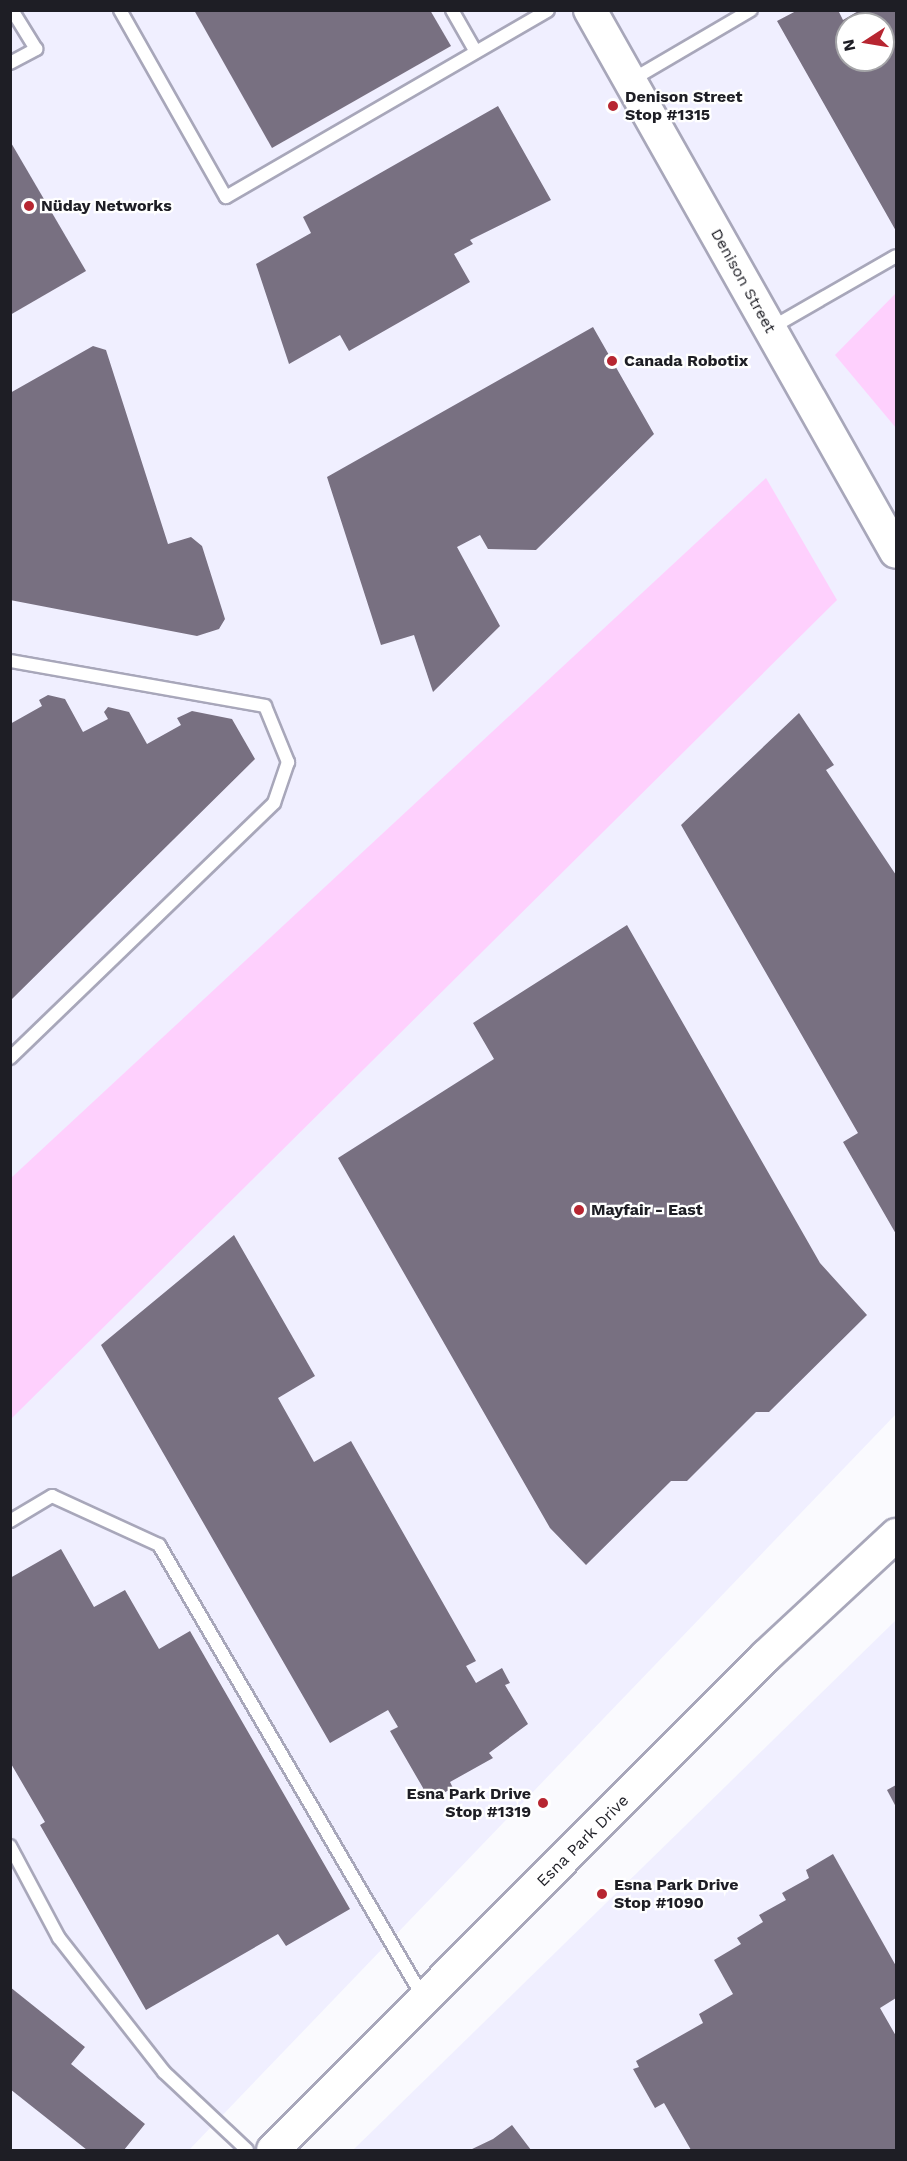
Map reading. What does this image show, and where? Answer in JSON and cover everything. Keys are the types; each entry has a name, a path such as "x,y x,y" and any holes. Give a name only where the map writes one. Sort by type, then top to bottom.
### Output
{"street":[{"name":"Denison Street","path":"590,10 897,552"},
{"name":"Esna Park Drive","path":"273,2151 425,2001 758,1664 897,1535"}],"lane":[{"path":"10,63 36,49 12,10"},
{"path":"120,10 226,196 548,10"},
{"path":"452,10 476,52"},
{"path":"630,81 751,10"},
{"path":"770,329 897,256"},
{"path":"10,661 265,706 288,762 274,803 10,1058"},
{"path":"10,1521 52,1496 159,1545 425,2001"},
{"path":"10,1846 59,1938 164,2072 247,2151"}],"shaded area":[{"path":"11,11 896,11 896,1414 189,2150 11,2150"},
{"path":"896,293 896,428 835,355"},
{"path":"766,478 837,600 11,1419 11,1178"},
{"path":"896,1620 896,2150 353,2150"}],"building":[{"path":"194,10 430,10 451,46 272,148"},
{"path":"798,10 838,10 839,12 835,12 835,72 895,72 895,12 857,12 860,10 896,10 896,231 777,21"},
{"path":"498,106 551,200 470,240 473,244 454,254 470,282 349,351 340,335 289,364 256,264 311,233 303,217"},
{"name":"Nüday Networks","path":"10,141 86,271 10,315"},
{"path":"593,327 654,434 536,550 488,549 480,535 457,547 500,626 433,692 414,635 381,645 327,477"},
{"path":"93,346 106,350 168,544 191,537 202,546 225,619 219,629 197,636 10,600 10,393"},
{"path":"48,695 65,699 83,732 108,719 104,712 108,707 129,712 147,744 181,725 177,718 192,711 232,719 255,759 10,1001 10,724 42,706 39,700"},
{"path":"799,713 834,765 826,770 896,875 896,1234 843,1142 858,1133 681,825"},
{"name":"Mayfair - East","path":"627,925 820,1263 867,1315 769,1412 756,1412 687,1481 671,1481 586,1565 550,1528 338,1158 494,1059 473,1023"},
{"path":"234,1235 315,1376 278,1398 314,1462 351,1441 476,1661 466,1666 476,1683 502,1668 510,1683 505,1685 528,1724 489,1753 493,1758 450,1782 453,1788 430,1800 390,1731 398,1727 388,1710 330,1743 101,1345"},
{"path":"61,1549 94,1607 125,1590 159,1649 190,1631 350,1909 286,1946 278,1934 146,2010 40,1825 45,1822 10,1762 10,1578"},
{"path":"896,1785 896,1807 887,1790"},
{"path":"833,1854 896,1966 896,1998 880,2008 896,2036 896,2150 691,2150 664,2103 655,2108 633,2069 639,2067 636,2061 703,2023 699,2014 733,1994 714,1960 741,1944 737,1938 763,1922 759,1915 786,1900 782,1893 809,1878 806,1870"},
{"path":"10,1987 85,2047 71,2064 145,2124 124,2150 87,2150 10,2089"},
{"path":"512,2125 531,2150 470,2150 493,2139"}],"place":[{"name":"Denison Street Stop #1315","path":"613,106"},
{"name":"Nüday Networks","path":"29,206"},
{"name":"Canada Robotix","path":"612,361"},
{"name":"Mayfair - East","path":"579,1210"},
{"name":"Esna Park Drive Stop #1319","path":"543,1803"},
{"name":"Esna Park Drive Stop #1090","path":"602,1894"}]}
